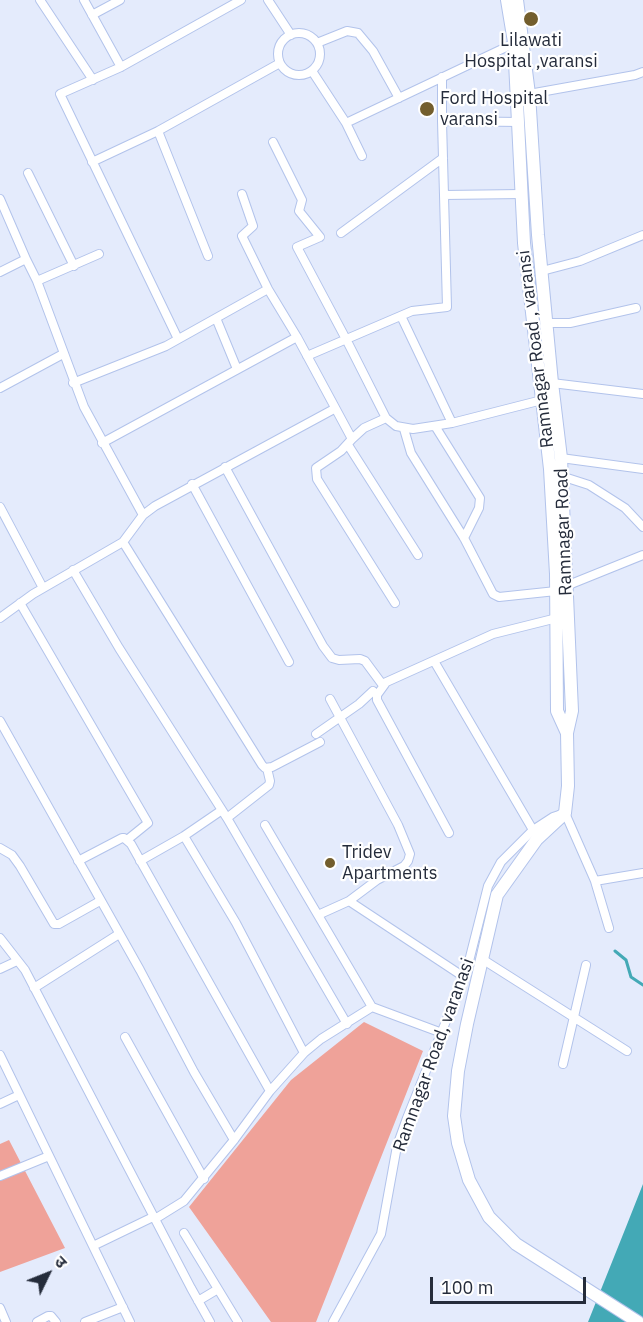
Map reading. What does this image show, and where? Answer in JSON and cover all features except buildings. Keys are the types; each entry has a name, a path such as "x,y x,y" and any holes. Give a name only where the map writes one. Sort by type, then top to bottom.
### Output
{"main road":[{"name":"Ramnagar Road , varansi","path":"507,0 518,41 524,243 561,588 557,618 557,711 567,733"},
{"name":"Ramnagar Road","path":"517,0 518,41 529,94 546,322 561,458 565,529 561,588 572,711 567,733 568,770 565,813"},
{"path":"565,813 537,839 497,895 464,1037 454,1116 458,1143 469,1180 489,1217 516,1244 638,1322"}],"street":[{"path":"40,0 93,80"},
{"path":"84,0 121,67"},
{"path":"92,15 120,0"},
{"path":"178,339 60,94 121,67 241,0"},
{"path":"268,0 291,35"},
{"path":"317,43 347,30 358,33 373,51 399,98"},
{"path":"304,34 317,43 320,53 319,60 312,71 307,74 294,74 280,63 278,57 281,44 291,35 304,34"},
{"path":"346,123 518,41"},
{"path":"92,162 158,131 280,63"},
{"path":"312,71 346,123 362,156"},
{"path":"529,94 643,72"},
{"path":"307,356 412,311 447,307 442,77"},
{"path":"442,121 519,122"},
{"path":"158,131 208,256"},
{"path":"273,142 303,200 299,211 320,237 297,247 386,418 404,429 435,426 542,400"},
{"path":"341,232 443,158"},
{"path":"28,173 74,266"},
{"path":"242,194 253,226 242,236 268,289 307,356 350,442 418,555"},
{"path":"444,195 522,194"},
{"path":"0,199 37,281 73,383 102,443 143,515"},
{"path":"542,271 580,261 643,235"},
{"path":"37,281 99,254"},
{"path":"0,272 26,259"},
{"path":"73,383 158,349 268,289"},
{"path":"546,322 570,323 636,308"},
{"path":"401,316 452,423"},
{"path":"216,318 237,369"},
{"path":"102,443 297,337"},
{"path":"0,387 63,354"},
{"path":"552,383 643,394"},
{"path":"0,618 43,588 123,542 143,515 155,506 334,409"},
{"path":"386,418 364,428 341,451 318,465 315,472 317,479 395,603"},
{"path":"435,426 480,498 479,508 464,538"},
{"path":"404,429 411,453 464,538 495,596 561,588 643,555"},
{"path":"561,458 643,469"},
{"path":"225,467 323,646 333,658 365,661 379,682 385,684"},
{"path":"561,476 590,485 625,508 643,527"},
{"path":"192,484 289,662"},
{"path":"0,507 43,588"},
{"path":"123,542 262,765 267,768 270,781 269,784 225,814 140,861"},
{"path":"73,570 119,648 225,814 347,1023"},
{"path":"20,603 148,823 127,840"},
{"path":"449,833 377,700 377,695 385,684 493,634 557,618"},
{"path":"434,661 533,830"},
{"path":"267,768 318,738 373,691"},
{"path":"318,915 349,901 377,880 404,866 410,854 398,825 330,699"},
{"path":"0,721 234,1140"},
{"path":"565,813 596,880 609,928"},
{"name":"Ramnagar Road, varanasi","path":"333,1322 381,1234 397,1146 464,977 488,886 501,862 533,830 552,817 565,813"},
{"path":"265,825 372,1007 442,1033"},
{"path":"184,836 236,923 304,1053"},
{"path":"78,861 116,840 124,838 127,840 270,1091"},
{"path":"0,848 12,855 20,866 54,924 59,924 100,901"},
{"path":"596,880 643,873"},
{"path":"349,901 464,977"},
{"path":"34,988 119,934"},
{"path":"0,938 34,988 210,1322"},
{"path":"482,959 627,1051"},
{"path":"0,969 17,961"},
{"path":"563,1064 586,964"},
{"path":"93,1246 154,1218 184,1201 204,1179 270,1091 304,1053 321,1039 372,1007"},
{"path":"125,1037 204,1179"},
{"path":"0,1055 130,1322"},
{"path":"0,1104 19,1095"},
{"path":"0,1176 49,1156"},
{"path":"184,1233 238,1322"},
{"path":"198,1301 218,1289"},
{"path":"85,1322 123,1307"},
{"path":"0,1308 6,1322"},
{"path":"37,1322 51,1316 56,1322"}],"shaded area":[{"path":"364,1022 423,1051 316,1322 271,1322 189,1207 291,1080"},
{"path":"9,1140 65,1248 0,1272 0,1144"}],"water":[{"path":"643,1184 643,1322 588,1322 626,1227"}],"waterway":[{"path":"615,951 626,960 631,977 643,985"}],"place":[{"name":"Lilawati Hospital ,varansi","path":"531,19"},
{"name":"Ford Hospital varansi","path":"427,109"},
{"name":"Tridev Apartments","path":"330,863"}]}
